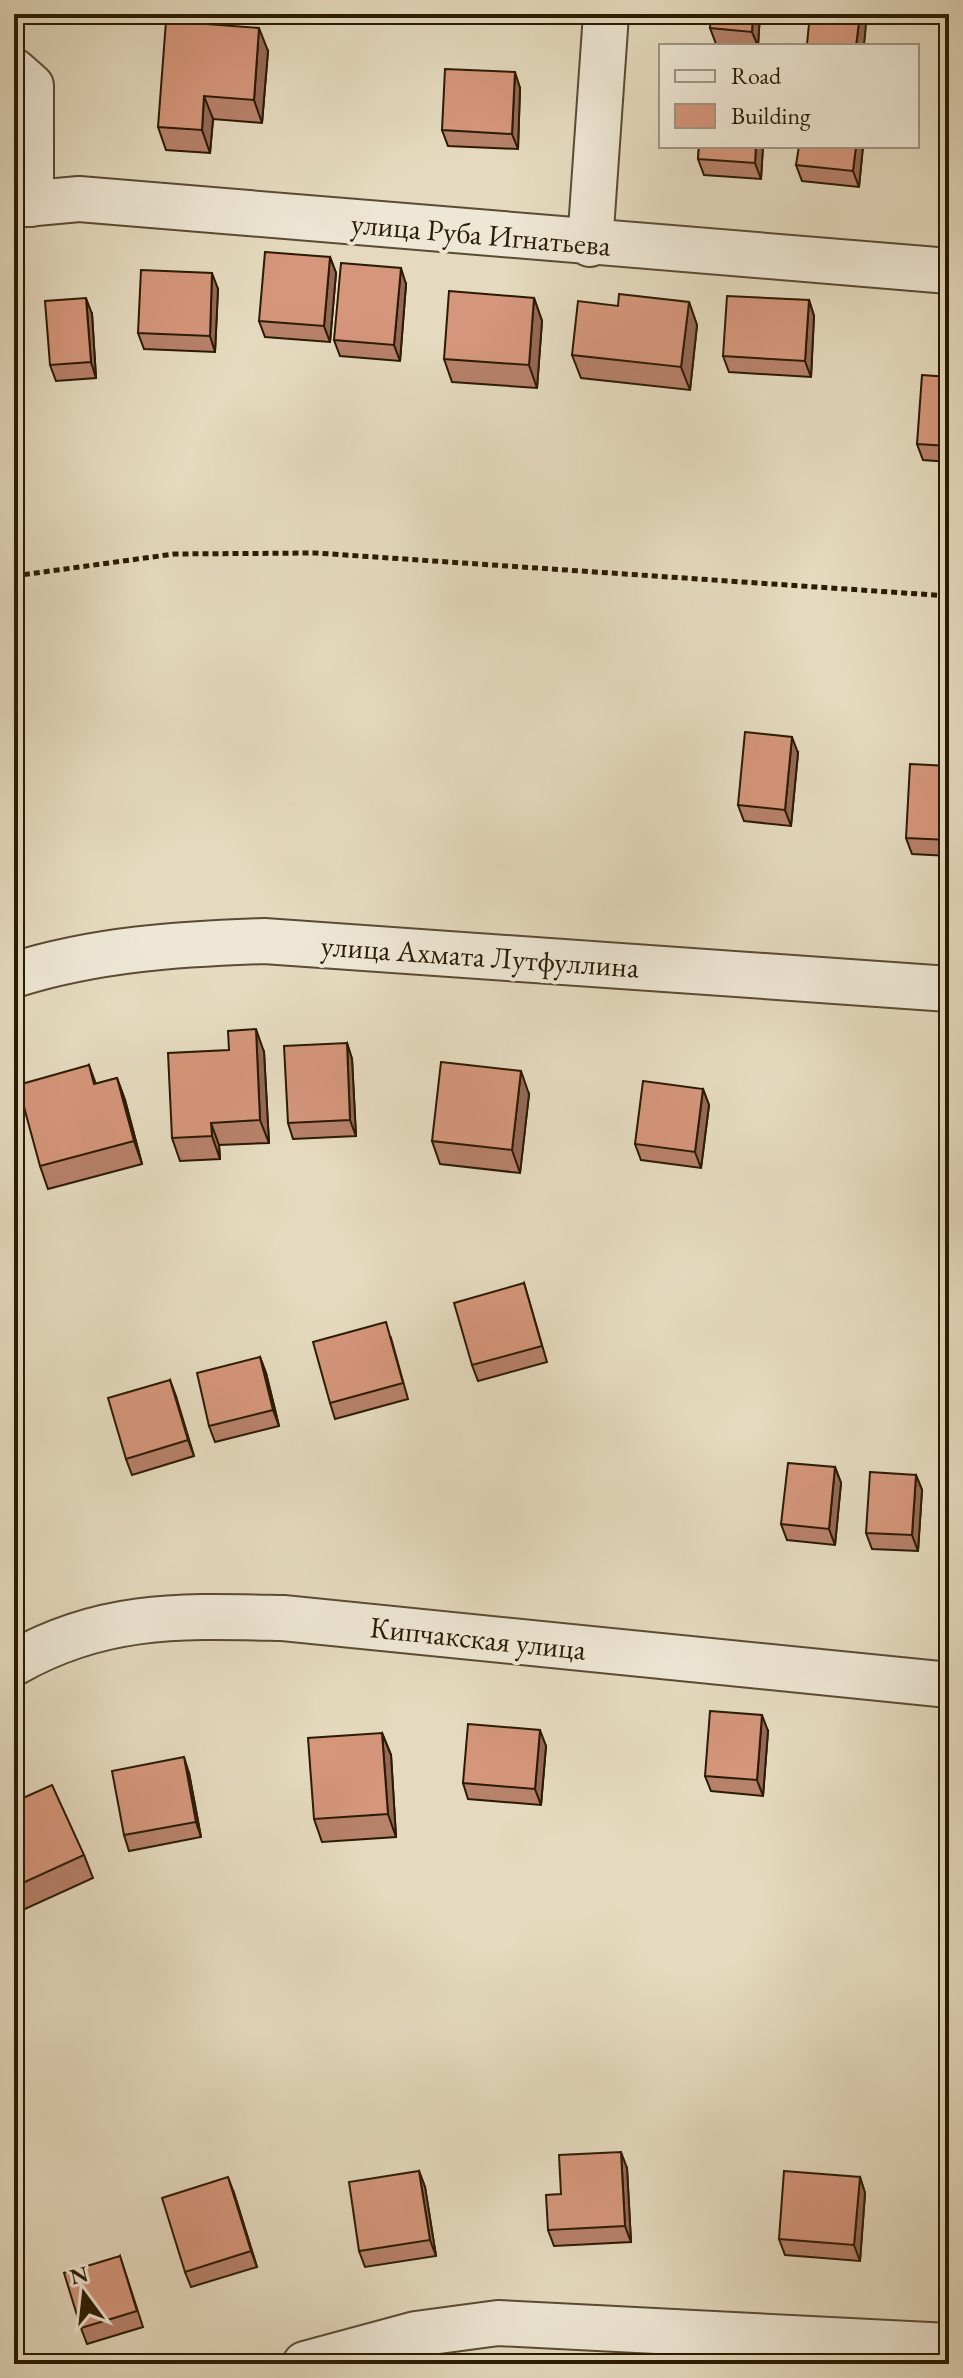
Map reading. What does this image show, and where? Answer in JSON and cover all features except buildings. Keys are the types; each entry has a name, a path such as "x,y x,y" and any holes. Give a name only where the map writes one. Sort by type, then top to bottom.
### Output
{"street":[{"path":"590,244 606,14"},
{"path":"14,71 31,86 23,205"},
{"name":"улица Руба Игнатьева","path":"23,205 79,199 590,244 949,271"},
{"name":"улица Ахмата Лутфуллина","path":"14,975 47,965 159,945 264,941 949,989"},
{"name":"Кипчакская улица","path":"14,1663 51,1642 118,1622 193,1617 283,1618 949,1685"},
{"path":"305,2364 416,2334 498,2323 949,2346"}],"path":[{"path":"14,576 174,554 316,553 949,596"}]}
